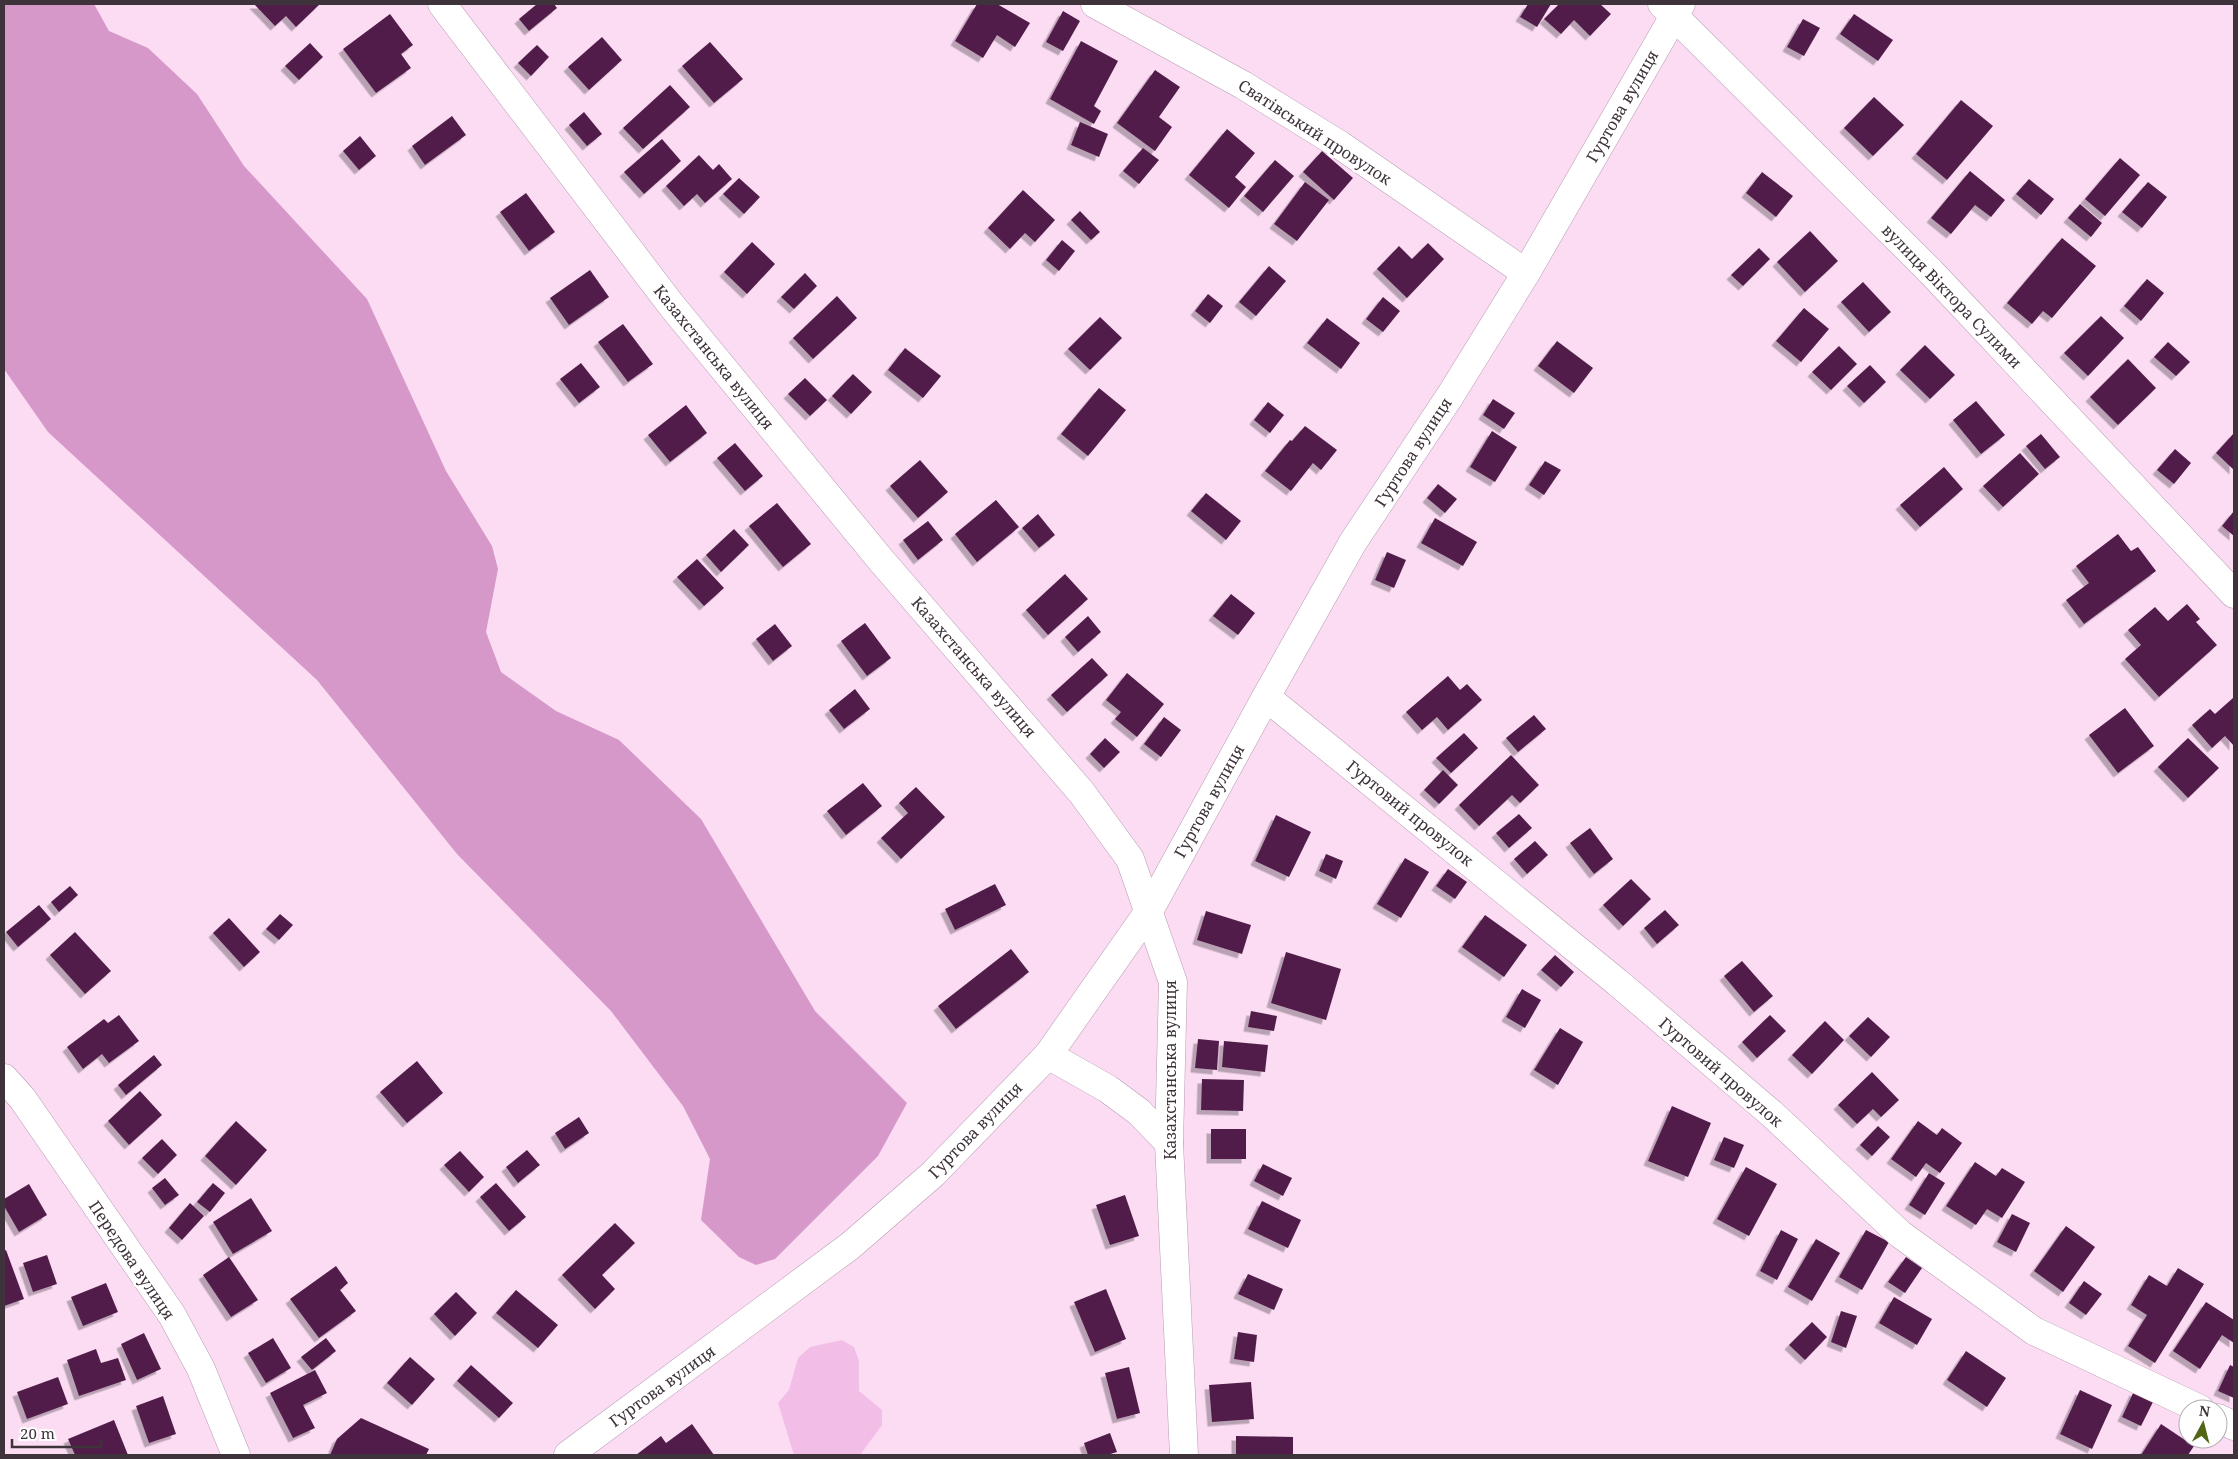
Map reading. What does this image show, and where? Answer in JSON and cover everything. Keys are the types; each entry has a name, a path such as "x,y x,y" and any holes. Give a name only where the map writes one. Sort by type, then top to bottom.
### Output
{"street":[{"name":"Казахстанська вулиця","path":"442,4 679,314 880,559 1082,792 1130,859 1173,982 1169,1143 1184,1455"},
{"name":"Сватівський провулок","path":"1095,4 1259,95 1340,145 1526,273"},
{"name":"Гуртова вулиця","path":"568,1455 850,1246 933,1174 1048,1055 1149,910 1353,542 1450,396 1526,273 1672,8"},
{"name":"вулиця Віктора Сулими","path":"1672,8 1931,272 2234,594"},
{"name":"Гуртовий провулок","path":"1266,697 1617,982 1772,1114 1900,1234 2034,1331 2179,1399"},
{"path":"1048,1055 1108,1089 1139,1112 1169,1143"},
{"name":"Передова вулиця","path":"4,1078 22,1098 172,1315 201,1369 236,1455"}],"shaded area":[{"path":"4,4 94,4 109,31 148,48 197,94 244,166 367,299 446,471 492,546 498,569 486,632 501,672 556,711 619,740 701,819 815,1011 907,1103 878,1156 775,1259 756,1265 739,1257 701,1220 710,1159 683,1106 611,1011 457,854 317,680 48,432 4,369"},
{"path":"842,1340 854,1347 859,1361 859,1391 882,1410 882,1425 860,1455 794,1455 778,1403 789,1390 798,1358 810,1347"}],"building":[{"path":"254,4 320,4 296,27 286,16 275,26"},
{"path":"537,4 554,4 557,8 529,31 519,19"},
{"path":"977,4 997,4 1030,23 1015,47 997,35 983,58 955,41"},
{"path":"1528,4 1551,4 1537,27 1520,17"},
{"path":"1559,4 1600,4 1611,14 1590,36 1574,20 1561,34 1544,19"},
{"path":"1063,11 1080,21 1063,51 1046,42"},
{"path":"390,14 413,45 401,54 411,68 376,93 343,49"},
{"path":"1854,14 1893,40 1878,61 1840,34"},
{"path":"1803,19 1820,28 1804,56 1787,47"},
{"path":"602,37 622,60 589,90 568,67"},
{"path":"1081,41 1118,61 1094,106 1101,111 1094,124 1050,99"},
{"path":"710,42 743,79 714,103 682,66"},
{"path":"310,43 323,57 299,80 285,66"},
{"path":"537,45 549,57 531,76 518,63"},
{"path":"1155,70 1180,87 1159,117 1172,127 1155,151 1117,123"},
{"path":"670,85 690,107 643,149 623,128"},
{"path":"1874,97 1904,125 1873,156 1844,128"},
{"path":"1961,100 1993,126 1947,180 1916,154"},
{"path":"584,112 602,134 587,146 569,125"},
{"path":"452,116 466,135 425,165 412,146"},
{"path":"1080,122 1108,134 1099,157 1071,145"},
{"path":"1227,129 1255,153 1235,177 1246,187 1229,208 1189,175"},
{"path":"360,136 376,156 359,170 343,151"},
{"path":"662,139 681,161 644,194 624,172"},
{"path":"1143,148 1159,160 1139,184 1123,171"},
{"path":"1322,151 1353,178 1334,200 1303,172"},
{"path":"699,155 713,170 719,164 732,179 705,203 697,194 684,206 666,186"},
{"path":"2120,158 2140,175 2105,216 2085,199"},
{"path":"1275,160 1294,176 1263,212 1244,196"},
{"path":"1970,171 2005,200 1991,217 1975,205 1951,234 1931,218"},
{"path":"1762,172 1793,196 1776,217 1746,193"},
{"path":"739,178 760,197 744,214 723,194"},
{"path":"2029,179 2054,199 2041,215 2016,194"},
{"path":"1305,182 1329,200 1297,241 1274,224"},
{"path":"2148,182 2167,197 2142,228 2122,212"},
{"path":"1023,190 1055,220 1035,242 1025,233 1010,249 988,228"},
{"path":"526,193 555,232 529,251 500,212"},
{"path":"2080,204 2102,223 2091,237 2068,218"},
{"path":"1080,211 1100,232 1091,240 1071,220"},
{"path":"1810,231 1838,261 1805,292 1777,262"},
{"path":"2062,238 2096,266 2052,318 2043,311 2032,324 2007,303"},
{"path":"1062,240 1075,251 1059,271 1046,260"},
{"path":"752,242 775,264 747,294 724,272"},
{"path":"1428,243 1444,259 1407,298 1377,269 1399,246 1412,259"},
{"path":"1759,248 1770,259 1743,286 1731,275"},
{"path":"1269,266 1286,281 1256,316 1239,302"},
{"path":"590,270 609,297 569,325 550,298"},
{"path":"805,273 817,286 794,309 781,297"},
{"path":"2147,279 2164,293 2141,321 2124,306"},
{"path":"1863,282 1891,312 1869,332 1841,302"},
{"path":"1208,294 1223,306 1210,323 1195,311"},
{"path":"837,296 857,318 813,359 793,338"},
{"path":"1383,297 1400,311 1383,332 1366,319"},
{"path":"1804,308 1829,329 1801,362 1776,341"},
{"path":"2101,316 2124,338 2088,376 2064,353"},
{"path":"1100,317 1122,338 1090,370 1068,349"},
{"path":"1327,318 1360,343 1341,369 1307,343"},
{"path":"623,324 653,364 628,382 598,342"},
{"path":"1557,341 1593,368 1574,393 1538,366"},
{"path":"2168,342 2190,362 2176,376 2154,357"},
{"path":"1925,345 1955,375 1930,399 1900,370"},
{"path":"1839,346 1857,364 1831,390 1812,372"},
{"path":"905,348 941,376 923,398 888,370"},
{"path":"2128,359 2156,388 2118,425 2090,397"},
{"path":"581,363 600,387 579,403 560,379"},
{"path":"1870,365 1886,382 1864,403 1847,386"},
{"path":"853,374 872,392 851,414 832,396"},
{"path":"805,378 827,400 810,416 788,394"},
{"path":"1099,388 1126,410 1088,456 1061,434"},
{"path":"1493,399 1515,413 1504,429 1483,415"},
{"path":"1976,401 2005,435 1981,454 1953,420"},
{"path":"1268,402 1284,415 1270,433 1254,420"},
{"path":"686,405 707,433 670,462 648,435"},
{"path":"1305,426 1337,450 1321,470 1313,463 1291,491 1265,471 1290,440 1292,441"},
{"path":"1492,431 1517,447 1495,482 1470,467"},
{"path":"2234,433 2234,470 2216,453"},
{"path":"2041,434 2060,457 2045,469 2026,446"},
{"path":"735,443 763,476 745,491 717,458"},
{"path":"2175,449 2191,463 2174,484 2157,470"},
{"path":"2020,453 2039,474 2003,507 1983,486"},
{"path":"920,460 948,492 918,518 890,486"},
{"path":"1545,461 1561,470 1544,495 1529,485"},
{"path":"1944,467 1963,489 1920,527 1900,505"},
{"path":"1438,484 1457,499 1445,513 1427,498"},
{"path":"1206,493 1241,521 1226,540 1191,511"},
{"path":"996,500 1019,527 977,562 955,534"},
{"path":"777,503 811,544 783,567 749,526"},
{"path":"2234,511 2234,536 2222,526"},
{"path":"1038,514 1055,535 1039,548 1022,528"},
{"path":"1435,518 1477,542 1463,566 1421,543"},
{"path":"928,521 943,540 918,560 903,540"},
{"path":"734,529 749,545 721,572 706,555"},
{"path":"2118,534 2131,551 2138,547 2156,571 2084,624 2066,600 2089,583 2076,566"},
{"path":"1387,552 1406,560 1394,588 1375,580"},
{"path":"697,559 724,588 704,606 677,577"},
{"path":"1065,574 1088,599 1048,635 1026,610"},
{"path":"1231,594 1255,613 1238,635 1213,616"},
{"path":"2187,604 2200,619 2196,622 2217,645 2159,697 2125,659 2141,645 2128,630 2155,607 2168,621"},
{"path":"1088,616 1101,632 1078,652 1065,637"},
{"path":"865,623 891,658 867,676 841,641"},
{"path":"775,624 792,646 773,661 756,639"},
{"path":"1092,658 1108,675 1067,712 1051,695"},
{"path":"1127,673 1164,704 1137,737 1115,719 1121,712 1106,700"},
{"path":"1448,676 1460,690 1467,684 1482,700 1448,730 1437,717 1422,730 1406,712"},
{"path":"855,689 870,709 844,729 829,710"},
{"path":"2233,698 2234,746 2225,736 2212,748 2192,725 2210,709 2215,714"},
{"path":"2125,708 2154,746 2118,773 2089,735"},
{"path":"1534,715 1546,729 1518,752 1506,738"},
{"path":"1164,717 1181,730 1161,757 1144,744"},
{"path":"1464,733 1478,748 1451,773 1436,758"},
{"path":"1105,738 1120,752 1104,768 1090,754"},
{"path":"2188,738 2219,768 2188,798 2158,767"},
{"path":"1511,755 1539,785 1520,803 1512,795 1479,826 1459,805"},
{"path":"1443,770 1458,785 1439,804 1424,790"},
{"path":"863,783 882,806 846,835 827,811"},
{"path":"916,787 945,817 901,859 881,838 908,813 899,803"},
{"path":"1519,814 1532,828 1509,848 1496,833"},
{"path":"1276,815 1311,832 1289,877 1255,861"},
{"path":"1590,828 1613,859 1594,874 1570,843"},
{"path":"1535,841 1548,855 1527,874 1514,859"},
{"path":"1326,854 1343,861 1336,879 1319,871"},
{"path":"1405,858 1429,872 1401,918 1377,904"},
{"path":"1448,869 1467,882 1455,899 1436,886"},
{"path":"1631,879 1651,899 1623,926 1603,905"},
{"path":"995,884 1006,905 955,930 945,909"},
{"path":"70,886 78,895 59,912 51,902"},
{"path":"39,905 51,919 18,947 6,932"},
{"path":"1665,910 1679,925 1657,944 1644,928"},
{"path":"1206,911 1251,925 1242,954 1197,940"},
{"path":"280,914 293,925 279,940 266,929"},
{"path":"1485,915 1527,945 1504,977 1462,947"},
{"path":"229,918 260,952 244,967 213,933"},
{"path":"75,932 111,971 85,994 50,955"},
{"path":"1011,949 1029,972 956,1029 938,1006"},
{"path":"1286,952 1341,969 1326,1020 1271,1003"},
{"path":"1555,955 1574,972 1561,987 1541,970"},
{"path":"1742,961 1773,996 1754,1012 1724,976"},
{"path":"1522,989 1541,1000 1525,1028 1506,1017"},
{"path":"1251,1011 1277,1016 1274,1031 1248,1027"},
{"path":"119,1015 139,1041 109,1063 102,1054 83,1069 67,1047 104,1019 108,1023"},
{"path":"1770,1015 1786,1031 1757,1058 1742,1042"},
{"path":"1868,1017 1890,1037 1871,1057 1849,1036"},
{"path":"1825,1021 1844,1040 1812,1074 1792,1055"},
{"path":"1560,1028 1583,1042 1558,1085 1534,1070"},
{"path":"1198,1039 1219,1041 1217,1070 1195,1068"},
{"path":"1224,1041 1268,1045 1265,1072 1222,1067"},
{"path":"154,1055 162,1065 126,1095 118,1085"},
{"path":"417,1061 443,1093 407,1123 380,1092"},
{"path":"1872,1072 1899,1100 1881,1117 1873,1109 1857,1124 1838,1105"},
{"path":"1202,1079 1244,1080 1243,1111 1201,1110"},
{"path":"140,1091 162,1115 129,1145 108,1121"},
{"path":"1672,1106 1711,1123 1688,1177 1648,1161"},
{"path":"579,1117 589,1133 565,1149 555,1133"},
{"path":"236,1121 267,1150 236,1185 205,1156"},
{"path":"1918,1121 1937,1135 1942,1128 1962,1143 1940,1173 1926,1163 1916,1177 1891,1159"},
{"path":"1878,1126 1890,1137 1872,1156 1860,1145"},
{"path":"1211,1129 1246,1129 1246,1159 1211,1159"},
{"path":"1724,1137 1744,1145 1734,1168 1714,1160"},
{"path":"162,1139 177,1155 158,1174 142,1158"},
{"path":"527,1150 540,1165 518,1183 506,1167"},
{"path":"460,1151 484,1177 469,1192 444,1165"},
{"path":"1975,1162 1996,1176 2002,1168 2025,1182 2002,1218 1987,1209 1976,1225 1946,1206"},
{"path":"1263,1164 1292,1178 1283,1196 1254,1181"},
{"path":"1746,1167 1777,1184 1749,1236 1717,1219"},
{"path":"1929,1173 1945,1183 1925,1215 1909,1205"},
{"path":"165,1178 179,1195 165,1205 152,1188"},
{"path":"213,1183 225,1193 210,1212 197,1202"},
{"path":"496,1183 526,1217 509,1231 480,1197"},
{"path":"29,1184 47,1215 19,1232 4,1206 4,1199"},
{"path":"1125,1195 1139,1236 1110,1245 1096,1205"},
{"path":"251,1198 272,1231 233,1254 213,1222"},
{"path":"1262,1201 1301,1220 1288,1248 1248,1229"},
{"path":"190,1203 204,1216 182,1240 169,1228"},
{"path":"2012,1214 2030,1223 2016,1252 1997,1242"},
{"path":"615,1223 635,1243 602,1275 615,1289 595,1309 562,1275"},
{"path":"2066,1226 2095,1247 2063,1292 2034,1271"},
{"path":"1781,1230 1798,1239 1777,1280 1760,1271"},
{"path":"1866,1230 1889,1242 1862,1290 1839,1277"},
{"path":"1816,1239 1840,1253 1812,1301 1788,1287"},
{"path":"6,1250 24,1299 4,1306 4,1251"},
{"path":"47,1255 57,1284 33,1292 23,1263"},
{"path":"229,1257 258,1300 231,1317 203,1275"},
{"path":"1906,1257 1922,1268 1905,1293 1888,1282"},
{"path":"336,1266 348,1283 340,1290 356,1311 319,1338 290,1299"},
{"path":"2178,1268 2204,1284 2155,1363 2128,1346 2147,1315 2131,1305 2149,1275 2167,1286"},
{"path":"1248,1274 1283,1289 1274,1310 1238,1294"},
{"path":"2084,1281 2102,1294 2086,1315 2069,1303"},
{"path":"106,1283 118,1312 83,1326 71,1297"},
{"path":"1106,1289 1126,1339 1095,1352 1074,1302"},
{"path":"516,1290 558,1325 538,1348 496,1313"},
{"path":"456,1292 477,1313 455,1336 434,1314"},
{"path":"1894,1297 1932,1319 1917,1345 1879,1323"},
{"path":"2206,1302 2234,1320 2234,1343 2222,1335 2200,1369 2173,1351"},
{"path":"1841,1311 1857,1316 1846,1348 1831,1342"},
{"path":"1812,1322 1827,1337 1805,1360 1789,1345"},
{"path":"1238,1332 1257,1335 1254,1362 1234,1359"},
{"path":"144,1333 161,1369 137,1380 121,1344"},
{"path":"273,1338 291,1368 266,1383 248,1353"},
{"path":"326,1338 336,1351 312,1370 301,1357"},
{"path":"96,1349 101,1363 118,1358 126,1380 79,1396 67,1360"},
{"path":"1966,1351 2006,1378 1987,1407 1947,1380"},
{"path":"410,1357 435,1379 412,1405 387,1383"},
{"path":"471,1365 513,1403 499,1418 457,1381"},
{"path":"2230,1365 2234,1367 2234,1398 2218,1391"},
{"path":"1129,1367 1140,1413 1117,1419 1105,1373"},
{"path":"315,1370 327,1393 303,1405 315,1428 293,1438 270,1393"},
{"path":"58,1377 68,1404 27,1419 17,1392"},
{"path":"1251,1382 1254,1419 1212,1422 1209,1385"},
{"path":"2080,1390 2112,1405 2092,1449 2060,1434"},
{"path":"2134,1391 2154,1400 2141,1426 2122,1417"},
{"path":"163,1396 176,1434 149,1443 136,1406"},
{"path":"361,1418 429,1449 426,1455 330,1455 337,1439"},
{"path":"114,1420 128,1455 75,1455 68,1439"},
{"path":"692,1424 714,1455 636,1455 661,1436 666,1443"},
{"path":"2161,1424 2178,1435 2178,1449 2192,1449 2188,1455 2141,1455"},
{"path":"1110,1433 1117,1452 1107,1455 1088,1455 1084,1443"},
{"path":"1236,1436 1293,1437 1293,1455 1236,1455"}]}
